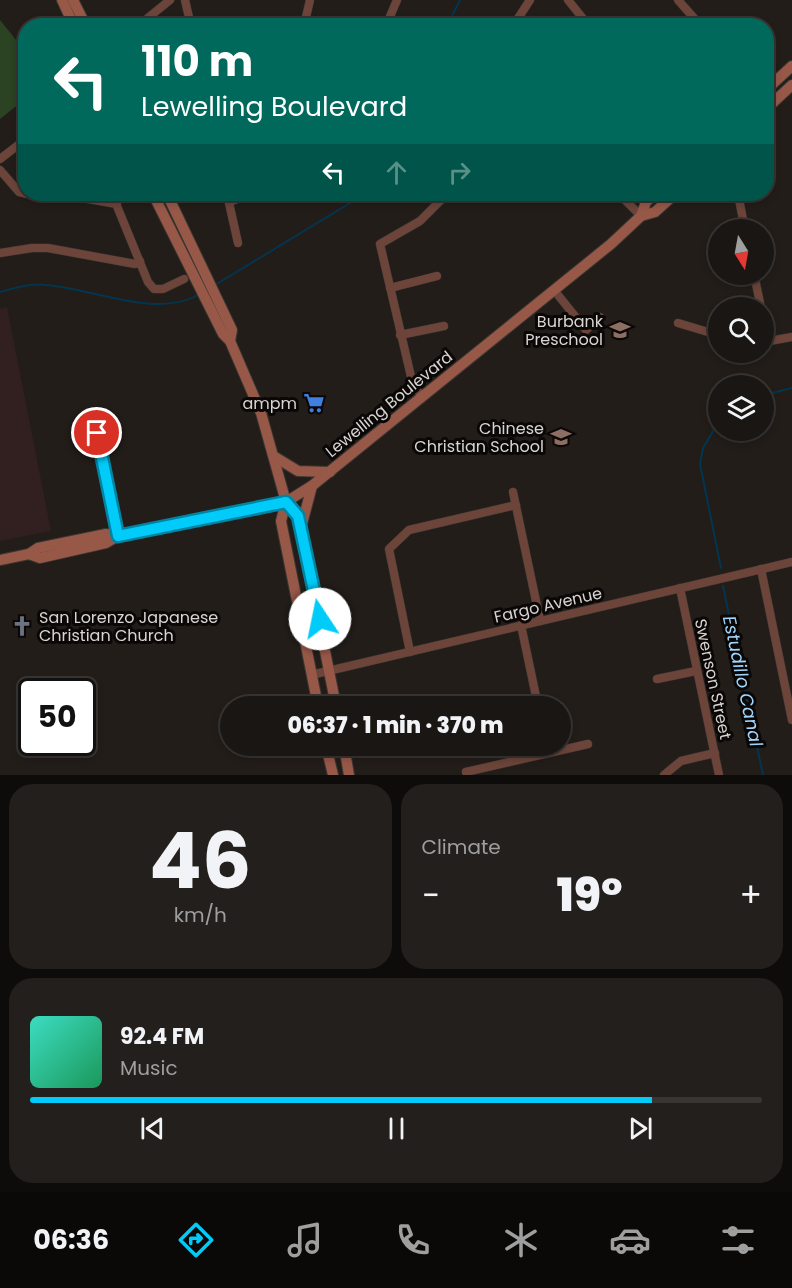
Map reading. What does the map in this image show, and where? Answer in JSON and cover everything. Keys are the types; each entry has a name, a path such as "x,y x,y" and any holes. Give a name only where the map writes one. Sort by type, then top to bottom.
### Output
{"main road":[{"path":"62,0 70,18"},
{"path":"73,0 82,18"},
{"path":"774,83 792,66"},
{"path":"774,102 792,85"},
{"path":"157,201 203,280"},
{"path":"170,201 213,302 232,330 230,341 261,413 286,502 298,516 334,696"},
{"name":"Lewelling Boulevard","path":"0,560 29,554 38,548 106,534 118,536 286,502 330,472 611,244 640,216 647,201"},
{"name":"Lewelling Boulevard","path":"640,216 655,212 667,201"},
{"path":"275,457 298,471 330,472"},
{"path":"301,530 312,486"},
{"path":"286,502 281,521 316,696"},
{"path":"329,756 333,775"},
{"path":"346,756 349,775"}],"street":[{"path":"148,18 170,0"},
{"path":"185,0 189,18"},
{"path":"306,18 310,0"},
{"path":"389,18 397,0"},
{"path":"518,18 530,0"},
{"path":"568,0 583,18"},
{"path":"678,0 694,18"},
{"path":"0,159 18,145"},
{"path":"0,170 18,191"},
{"path":"100,201 117,204"},
{"path":"116,201 143,274 154,289 163,289 184,279"},
{"path":"229,201 238,243"},
{"path":"422,396 413,385 380,244 420,221 440,201"},
{"path":"626,201 640,216"},
{"path":"739,201 743,219"},
{"path":"0,253 32,248 135,264 140,261"},
{"path":"390,288 437,276"},
{"path":"554,290 586,330 600,317"},
{"path":"678,323 708,332"},
{"path":"400,335 444,326"},
{"path":"774,340 792,337"},
{"path":"97,433 118,536"},
{"path":"513,492 540,620"},
{"path":"410,652 388,549 409,530 516,505"},
{"name":"Fargo Avenue","path":"311,675 792,562"},
{"path":"761,569 792,720"},
{"name":"Swenson Street","path":"680,588 719,775"},
{"path":"521,625 536,696"},
{"path":"657,679 696,671"},
{"path":"571,746 588,744"},
{"path":"664,775 681,761 715,753"},
{"path":"466,772 523,756"}],"shaded area":[{"path":"7,307 51,531 0,541 0,309"}],"green space":[{"path":"0,20 18,42 18,105 0,119"}],"waterway":[{"path":"451,18 460,0"},
{"path":"215,285 353,201"},
{"path":"0,292 23,286 40,285 64,287 124,300 164,304 183,301 200,294"},
{"name":"Estudillo Canal","path":"774,392 792,388"},
{"name":"Estudillo Canal","path":"708,440 703,448 700,464 721,568"},
{"name":"Estudillo Canal","path":"723,586 763,775"}],"place":[{"name":"Burbank Preschool","path":"620,330"},
{"name":"ampm","path":"314,403"},
{"name":"Chinese Christian School","path":"561,437"},
{"name":"San Lorenzo Japanese Christian Church","path":"22,626"}],"route":[{"path":"97,433 118,536 286,502 298,516 320,619"}]}
